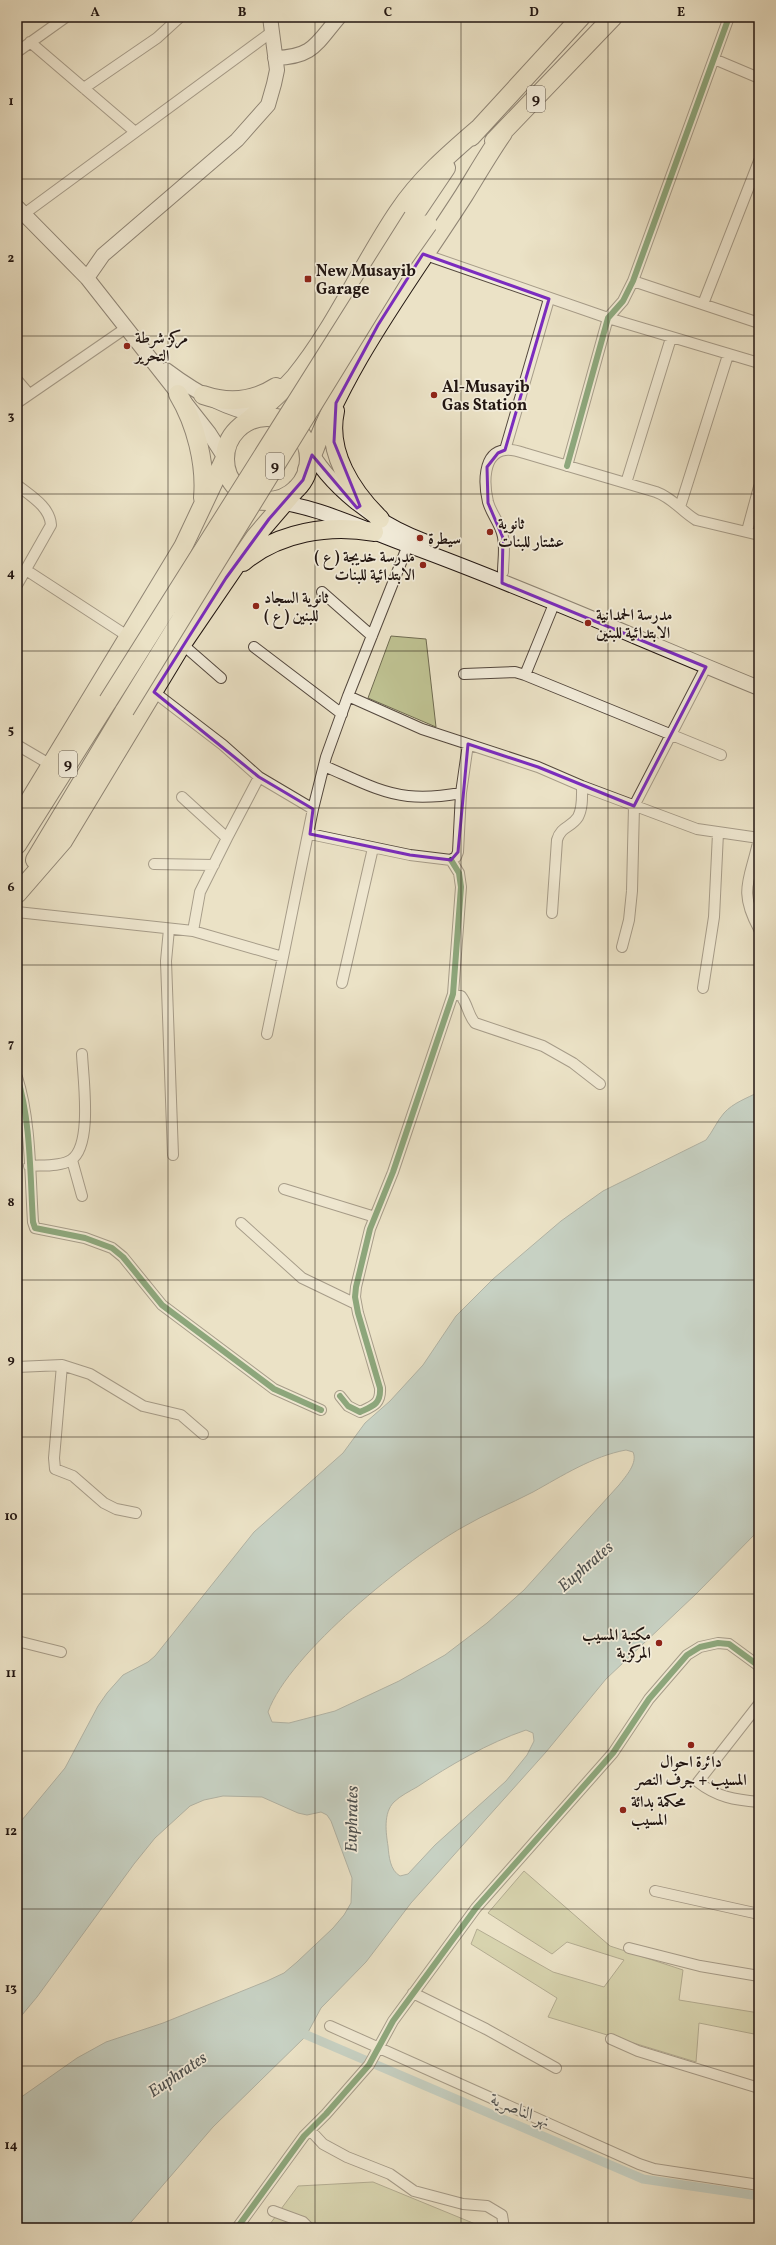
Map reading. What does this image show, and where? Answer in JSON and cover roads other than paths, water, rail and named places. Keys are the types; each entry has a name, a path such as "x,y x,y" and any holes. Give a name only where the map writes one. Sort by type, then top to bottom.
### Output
{"highway":[{"name":"9","path":"17,889 125,710 397,268 446,168 478,129 581,17"},
{"name":"9","path":"17,845 108,701 420,221 613,17"},
{"path":"526,78 542,93"},
{"name":"9","path":"17,821 183,546 200,514 225,458 231,437 256,419 294,378 399,211 438,163 478,129"},
{"name":"9","path":"17,894 63,841 182,644 226,578 282,502 296,488 308,456 341,389 378,325 503,133"},
{"path":"203,395 226,401 250,399 278,386 304,364"},
{"path":"341,389 336,403 332,429 336,451 357,496 377,526"},
{"path":"178,394 192,423 204,479 200,514"},
{"name":"9","path":"256,419 281,420 291,425 299,432 308,456"},
{"name":"9","path":"225,458 226,467 233,483 246,495 264,500 281,498 296,488"},
{"path":"226,578 248,558 291,536 337,528 377,526"}],"main road":[{"path":"275,58 297,57 311,50 339,17"},
{"path":"87,278 103,255 237,140 268,105 277,70 271,24"},
{"path":"20,211 87,278 178,394 210,432 225,458"},
{"path":"150,357 180,380 203,395 256,419"},
{"path":"308,456 377,526"},
{"path":"264,500 305,506 377,526 554,604 759,688"},
{"path":"410,541 503,572 759,679"}],"street":[{"path":"17,52 66,17"},
{"path":"84,88 157,38 180,17"},
{"path":"567,466 608,318 622,300 633,281 729,17"},
{"path":"20,211 134,132 271,24"},
{"path":"30,42 134,132"},
{"path":"714,59 759,78"},
{"path":"704,304 759,161"},
{"path":"423,254 608,318 759,363"},
{"path":"633,281 759,323"},
{"path":"505,450 550,299"},
{"path":"17,403 126,328"},
{"path":"626,483 671,338"},
{"path":"680,507 728,355"},
{"path":"17,380 29,394"},
{"path":"503,572 504,538 488,503 486,475 487,466 490,460 498,453 505,450 524,453 664,495 680,507 687,515 696,520 759,535"},
{"path":"17,485 42,506 51,516 52,526 17,585"},
{"path":"747,531 759,487"},
{"path":"267,1034 310,834 313,809 324,766 348,696 410,541"},
{"path":"26,570 129,637"},
{"path":"322,592 372,636"},
{"path":"525,675 554,604"},
{"path":"182,644 221,678"},
{"path":"254,646 342,714"},
{"path":"622,947 629,920 632,891 634,806 706,667"},
{"path":"464,674 515,672 525,675 720,755"},
{"path":"154,692 222,745 259,777 313,809"},
{"path":"348,696 422,729 538,767 582,786 697,829 759,838 746,889 748,908 759,930"},
{"path":"310,834 410,856 452,860 456,857 458,852 461,793 468,744"},
{"path":"17,745 51,765"},
{"path":"324,766 388,792 409,796 436,796 461,793"},
{"path":"193,931 200,892 259,777"},
{"path":"552,913 557,840 560,831 578,817 582,803 582,786"},
{"path":"182,797 227,838"},
{"path":"703,988 714,917 718,833"},
{"path":"342,983 373,848"},
{"path":"340,1396 348,1406 360,1412 374,1406 380,1397 380,1388 356,1304 356,1292 362,1257 375,1217 393,1172 453,994 461,887 458,873 452,860"},
{"path":"154,864 214,865"},
{"path":"17,912 193,931 283,956"},
{"path":"169,928 166,961 173,1155"},
{"path":"453,994 461,996 467,1004 470,1018 475,1023 543,1046 573,1063 600,1084"},
{"path":"29,1166 60,1164 72,1160 78,1152 82,1141 85,1115 82,1054"},
{"path":"17,1076 23,1099 33,1222 35,1228 85,1238 112,1248 123,1257 162,1304 274,1389 321,1410"},
{"path":"72,1160 82,1196"},
{"path":"284,1189 375,1217"},
{"path":"240,1223 302,1278 356,1304"},
{"path":"17,1367 62,1365 90,1374 142,1406 181,1415 203,1434"},
{"path":"62,1365 54,1458 56,1469 73,1476 104,1503 116,1509 136,1513"},
{"path":"17,1641 61,1652"},
{"path":"237,2228 281,2166 310,2130 369,2065 376,2050 413,1993 476,1908 613,1753 649,1699 687,1655 700,1647 729,1644 759,1666"},
{"path":"759,1704 698,1782 711,1792 732,1800 759,1802"},
{"path":"655,1892 759,1914"},
{"path":"629,1948 700,1966 759,1976"},
{"path":"413,1993 486,2029 556,2068"},
{"path":"330,2026 376,2050 639,2164 654,2169 759,2185"},
{"path":"611,2039 638,2051 759,2088"},
{"path":"310,2130 323,2144 347,2157 390,2174 414,2191 463,2204 487,2206 502,2214 504,2228"},
{"path":"273,2211 303,2222 309,2228"}],"water":[{"name":"Euphrates","path":"759,1092 759,1530 696,1594 606,1679 546,1752 411,1903 366,1962 321,2008 306,2036 213,2127 126,2228 17,2228 17,2100 77,2058 106,2042 163,2023 284,1973 333,1928 344,1915 351,1903 352,1878 331,1821 327,1815 321,1812 307,1815 298,1813 262,1797 223,1796 204,1800 190,1806 155,1838 134,1864 37,1997 17,2021 17,1826 65,1768 98,1706 107,1693 123,1675 148,1662 155,1656 254,1532 343,1453 365,1423 390,1401 423,1365 456,1316 493,1279 561,1221 603,1191 706,1140 728,1109","holes":["626,1450 633,1452 634,1461 625,1478 524,1590 487,1623 445,1655 399,1681 335,1711 289,1723 272,1722 268,1712 280,1688 300,1663 324,1636 353,1609 412,1561 463,1527 533,1492 566,1473 602,1457","526,1730 533,1733 534,1741 527,1755 506,1781 435,1845 408,1874 400,1876 392,1867 386,1829 388,1812 394,1802 470,1755 498,1741"]}],"waterway":[{"name":"نهر الناصرية","path":"295,2030 643,2179 759,2196"}],"place":[{"name":"New Musayib Garage","path":"308,279"},
{"name":"مركز شرطة التحرير","path":"127,346"},
{"name":"Al-Musayib Gas Station","path":"434,395"},
{"name":"ثانوية عشتار للبنات","path":"490,532"},
{"name":"سيطرة","path":"420,538"},
{"name":"مدرسة خديجة ( ع ) الابتدائية للبنات","path":"423,565"},
{"name":"ثانوية السجاد ( ع ) للبنين","path":"256,606"},
{"name":"مدرسة الحمدانية الابتدائية للبنين","path":"588,623"},
{"name":"مكتبة المسيب المركزية","path":"659,1643"},
{"name":"دائرة احوال المسيب + جرف النصر","path":"691,1745"},
{"name":"محكمة بدائة المسيب","path":"623,1810"}]}
